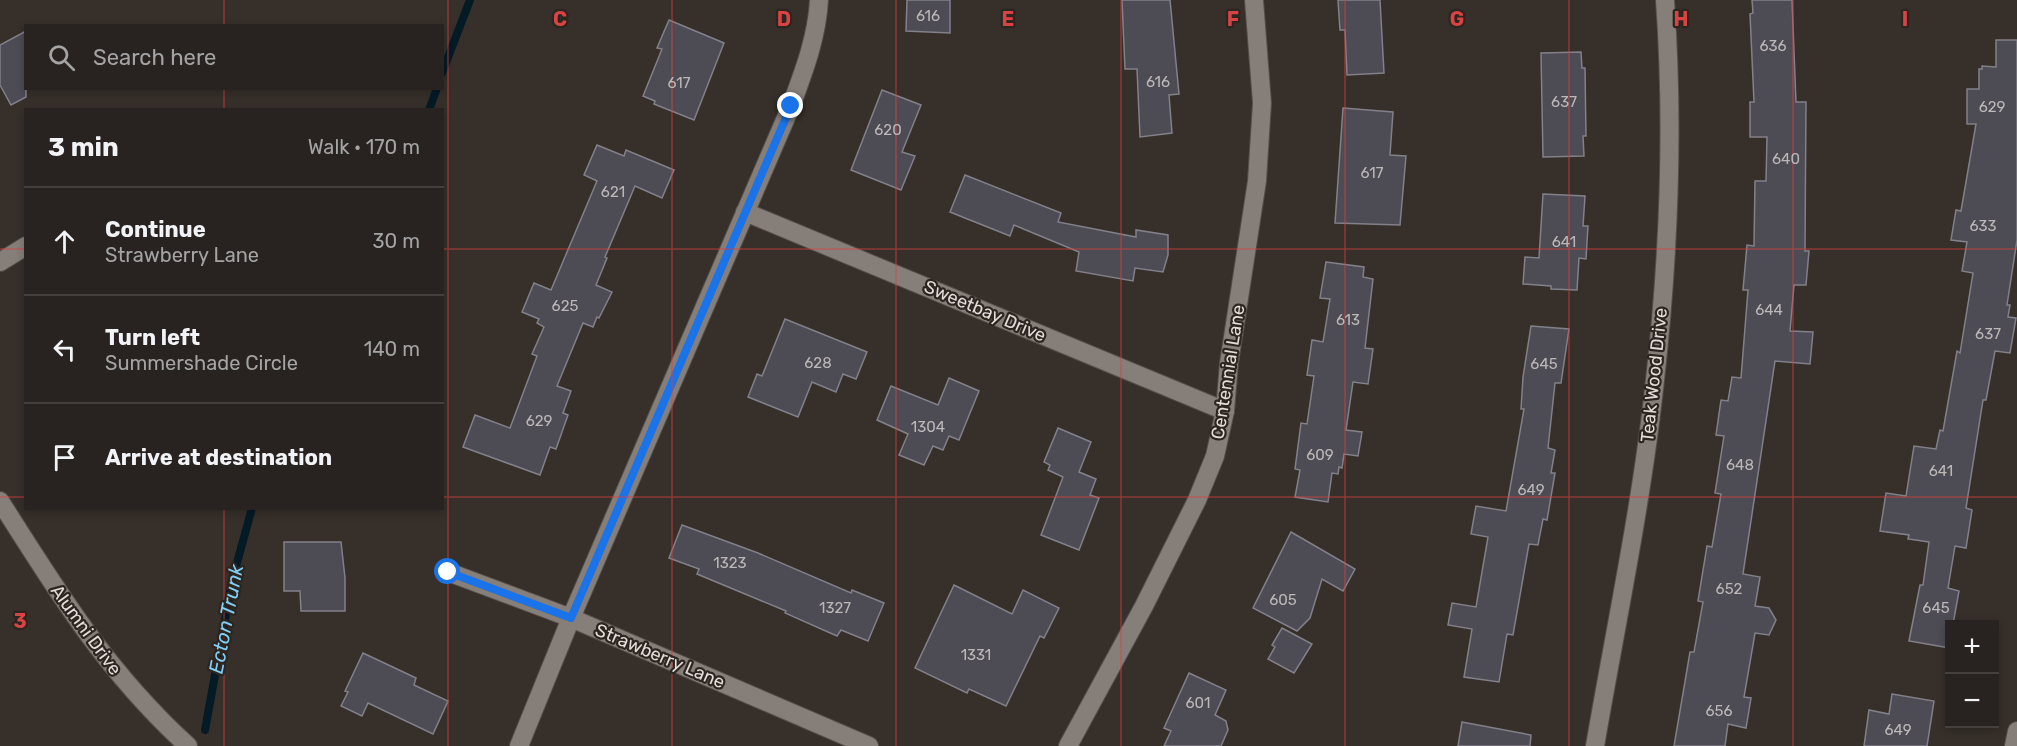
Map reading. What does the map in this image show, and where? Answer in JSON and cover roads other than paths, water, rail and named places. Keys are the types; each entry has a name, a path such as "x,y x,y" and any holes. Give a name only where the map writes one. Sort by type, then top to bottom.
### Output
{"street":[{"path":"519,746 571,618 806,67 816,30 819,0"},
{"name":"Centennial Lane","path":"1068,746 1144,606 1197,500 1215,456 1225,411 1229,363 1257,181 1262,103 1254,0"},
{"name":"Teak Wood Drive","path":"1595,746 1643,468 1655,379 1668,221 1669,91 1665,0"},
{"name":"Sweetbay Drive","path":"745,212 1225,411"},
{"path":"0,262 24,247"},
{"name":"Alumni Drive","path":"0,501 57,592 99,650 157,718 188,746"},
{"name":"Strawberry Lane","path":"448,572 571,618 869,746"},
{"path":"2014,746 2017,731"}],"waterway":[{"name":"Ecton Trunk","path":"444,68 470,0"},
{"name":"Ecton Trunk","path":"430,108 436,90"},
{"name":"Ecton Trunk","path":"205,730 232,581 251,510"}]}
